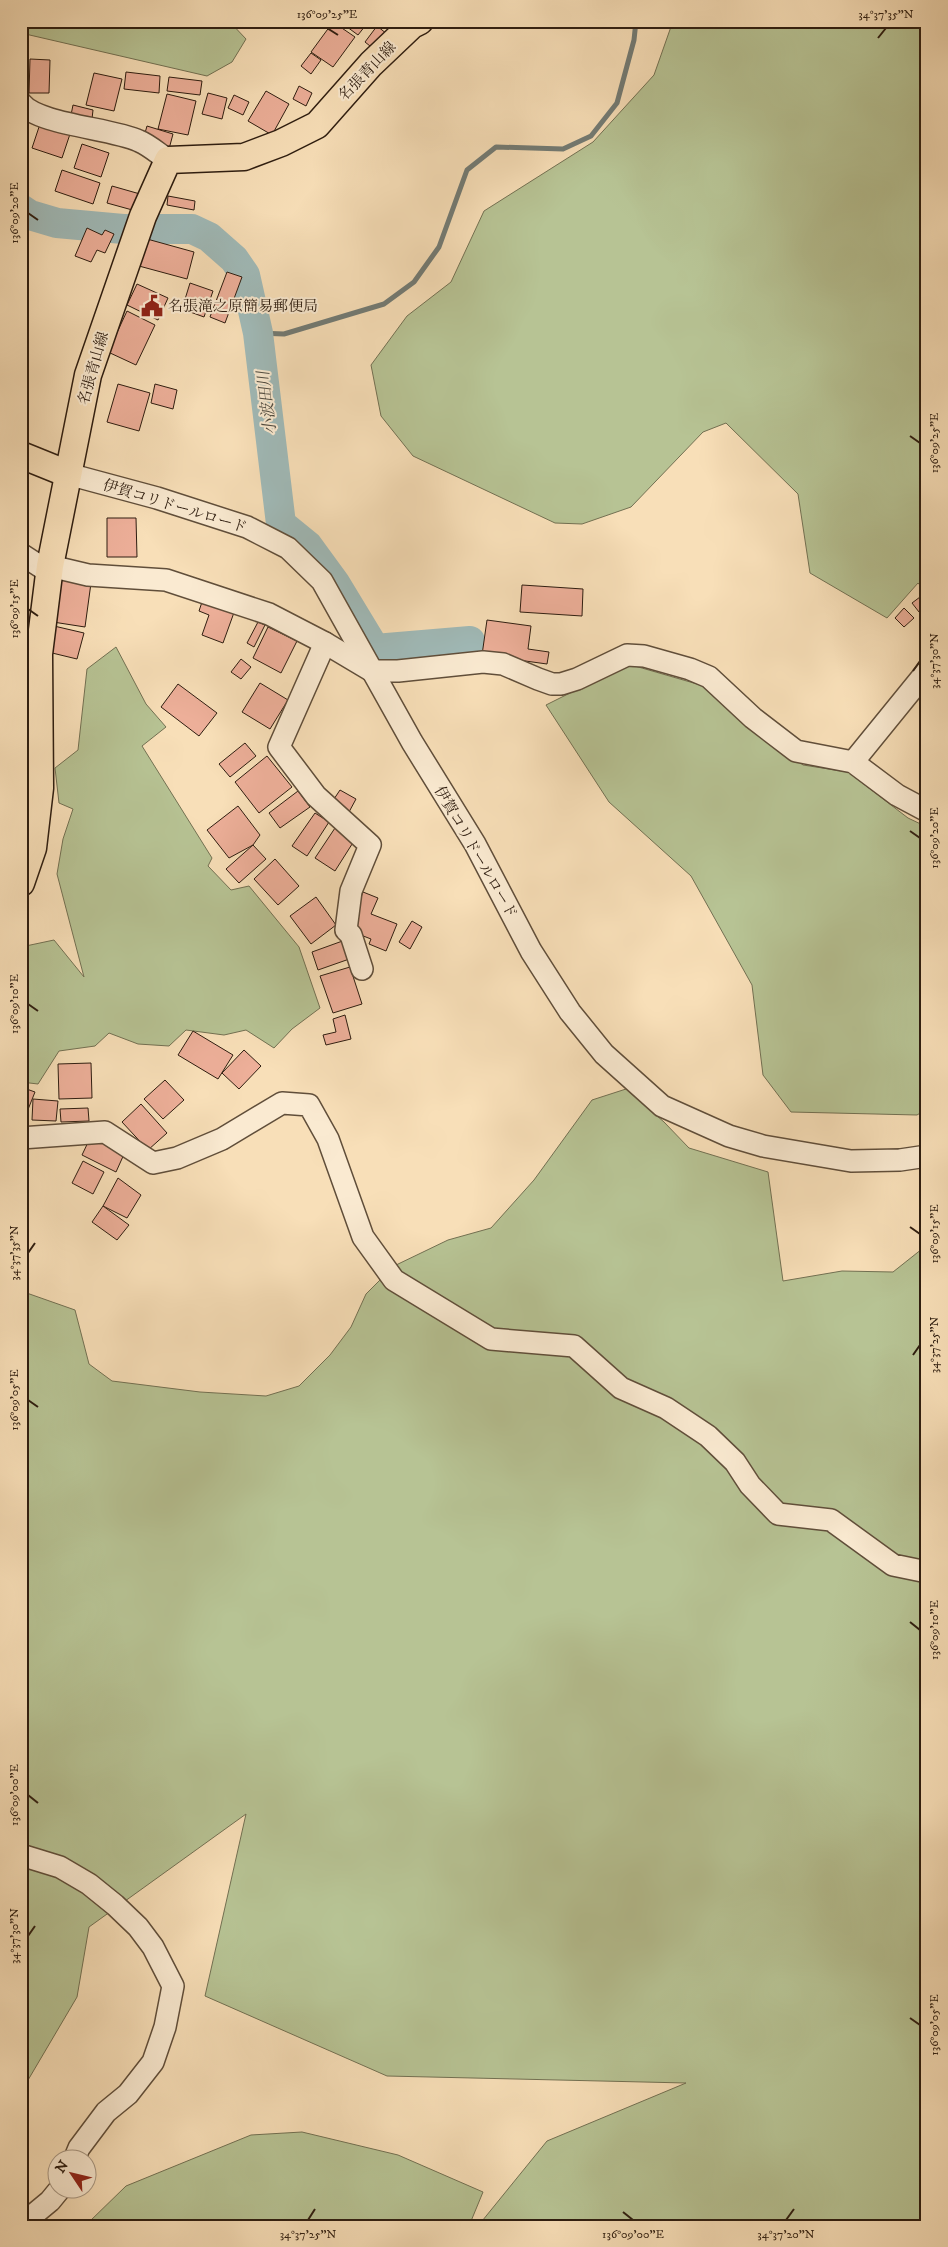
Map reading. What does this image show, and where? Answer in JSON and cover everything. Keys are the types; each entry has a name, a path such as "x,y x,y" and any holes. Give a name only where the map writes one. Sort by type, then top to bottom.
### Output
{"main road":[{"name":"名張青山線","path":"21,884 32,848 40,788 39,654 50,566 88,375 143,216 168,160 244,157 281,143 317,125 371,64 412,25 420,21"},
{"path":"21,455 68,474"}],"street":[{"path":"21,103 24,107 40,115 138,140 168,160"},
{"name":"伊賀コリドールロード","path":"68,474 157,498 247,527 288,548 322,581 412,742 476,844 531,951 570,1012 604,1054 662,1106 729,1136 763,1146 851,1161 900,1160 927,1156"},
{"path":"21,554 41,567 50,566 88,575 166,580 269,614 325,643 372,672 483,662 503,664 545,682 561,684 577,679 627,655 644,656 690,669 709,677 753,718 796,751 853,762 897,795 927,811"},
{"path":"325,643 279,747 316,796 370,845 351,891 346,930 351,935 362,969"},
{"path":"853,762 927,670"},
{"path":"21,1138 104,1132 152,1164 177,1158 222,1139 282,1103 309,1105 328,1139 363,1236 394,1280 491,1339 574,1346 621,1388 666,1408 708,1436 735,1462 750,1485 778,1514 831,1520 893,1565 927,1572"},
{"path":"21,1855 60,1867 88,1884 115,1905 138,1927 153,1948 173,1986 165,2027 153,2062 128,2094 106,2112 78,2150"},
{"path":"21,2225 51,2200"}],"green space":[{"path":"21,21 229,21 246,39 232,62 207,76 21,33"},
{"path":"673,21 927,21 927,593 918,583 887,618 810,573 798,494 726,423 703,432 631,507 582,524 555,523 413,456 381,416 371,365 407,316 451,282 484,211 593,142 654,75"},
{"path":"116,647 146,704 166,727 142,746 212,858 208,866 231,890 249,886 299,947 320,1008 292,1029 274,1048 246,1030 224,1035 186,1030 169,1046 138,1044 109,1033 95,1046 59,1051 38,1084 21,1082 21,947 54,940 84,977 57,874 63,839 73,809 59,803 55,768 78,750 87,669"},
{"path":"628,664 704,686 803,765 848,772 908,818 927,827 927,1109 917,1115 791,1112 763,1075 752,985 691,876 609,802 546,705"},
{"path":"626,1089 664,1122 689,1148 768,1172 783,1281 842,1271 893,1272 927,1245 927,2226 478,2226 547,2141 686,2083 387,2076 205,1996 246,1814 89,1927 77,1997 21,2092 21,1291 75,1310 89,1364 112,1381 200,1392 266,1396 299,1386 330,1355 351,1327 366,1294 394,1266 448,1240 491,1228 534,1180 592,1100"},
{"path":"302,2132 398,2155 483,2192 469,2226 74,2226 88,2223 126,2186 251,2135"}],"building":[{"path":"339,21 369,21 358,35"},
{"path":"333,22 355,37 333,67 311,52"},
{"path":"377,26 387,34 375,50 365,42"},
{"path":"311,53 321,60 311,74 301,66"},
{"path":"30,59 50,60 49,93 29,93"},
{"path":"126,72 160,76 159,93 124,89"},
{"path":"94,73 122,79 114,111 86,105"},
{"path":"169,77 202,81 200,95 167,91"},
{"path":"299,86 312,93 306,106 293,99"},
{"path":"266,91 289,104 272,135 248,121"},
{"path":"208,93 227,98 222,119 202,114"},
{"path":"167,94 196,101 188,135 158,129"},
{"path":"234,95 249,102 243,115 228,108"},
{"path":"73,105 93,110 92,119 71,115"},
{"path":"41,121 71,131 62,158 32,148"},
{"path":"147,126 173,134 169,149 143,140"},
{"path":"82,144 109,153 101,177 74,168"},
{"path":"62,170 100,183 93,204 55,191"},
{"path":"112,186 140,194 136,211 107,203"},
{"path":"168,196 195,201 194,210 167,205"},
{"path":"87,228 102,235 105,230 114,234 105,253 97,250 91,262 75,256"},
{"path":"147,239 194,252 187,279 139,266"},
{"path":"227,272 242,277 225,323 210,317"},
{"path":"190,283 213,291 204,317 182,309"},
{"path":"137,284 168,298 158,320 127,305"},
{"path":"127,311 155,325 136,365 108,352"},
{"path":"118,384 150,393 139,431 107,422"},
{"path":"155,384 177,390 173,409 151,403"},
{"path":"107,518 136,518 137,557 107,557"},
{"path":"59,579 91,583 85,627 53,622"},
{"path":"522,585 583,589 582,616 520,612"},
{"path":"204,596 236,607 223,643 202,635 209,615 199,611"},
{"path":"920,597 927,605 919,612 912,603"},
{"path":"904,608 914,618 904,627 895,618"},
{"path":"927,611 927,626 926,626 920,616"},
{"path":"487,620 531,626 528,649 549,652 547,664 482,655"},
{"path":"258,622 265,625 254,647 247,643"},
{"path":"54,626 84,633 77,659 48,652"},
{"path":"268,627 297,641 281,673 253,658"},
{"path":"241,659 251,667 241,679 231,672"},
{"path":"260,683 288,700 270,729 242,712"},
{"path":"178,684 217,713 199,736 161,707"},
{"path":"245,743 256,756 230,777 219,764"},
{"path":"267,756 292,787 259,813 235,782"},
{"path":"340,790 356,799 349,812 332,802"},
{"path":"298,791 310,807 280,828 269,813"},
{"path":"238,806 260,835 253,845 229,858 207,830"},
{"path":"315,813 329,822 307,856 292,846"},
{"path":"335,828 354,841 335,871 315,858"},
{"path":"253,845 266,859 239,883 226,869"},
{"path":"275,859 299,886 278,905 254,879"},
{"path":"363,892 378,898 371,914 397,924 386,951 369,944 371,939 348,930"},
{"path":"316,897 336,925 311,944 290,916"},
{"path":"412,921 422,927 410,949 399,942"},
{"path":"348,939 355,957 318,970 312,952"},
{"path":"350,967 362,1004 333,1013 320,976"},
{"path":"345,1015 351,1039 326,1045 323,1035 336,1032 333,1019"},
{"path":"193,1031 233,1055 218,1079 178,1055"},
{"path":"244,1050 261,1066 239,1089 222,1073"},
{"path":"91,1063 92,1098 59,1099 58,1064"},
{"path":"165,1080 184,1100 163,1119 144,1099"},
{"path":"21,1087 35,1092 27,1112 21,1110"},
{"path":"33,1099 58,1101 56,1121 32,1120"},
{"path":"141,1104 167,1133 148,1150 122,1122"},
{"path":"88,1108 89,1121 61,1122 60,1109"},
{"path":"91,1136 125,1152 116,1172 82,1155"},
{"path":"83,1161 104,1172 93,1194 72,1183"},
{"path":"118,1178 141,1195 127,1218 103,1206"},
{"path":"103,1206 129,1225 117,1240 92,1222"}],"waterway":[{"path":"258,333 284,334 384,304 414,282 439,247 467,170 496,147 563,149 591,136 617,103 634,40 636,21"},
{"name":"小波田川","path":"21,209 30,215 57,223 123,229 192,229 209,237 234,259 245,275 258,333 281,524 308,546 335,583 375,649 470,641"}],"place":[{"name":"名張滝之原簡易郵便局","path":"152,306"}]}
